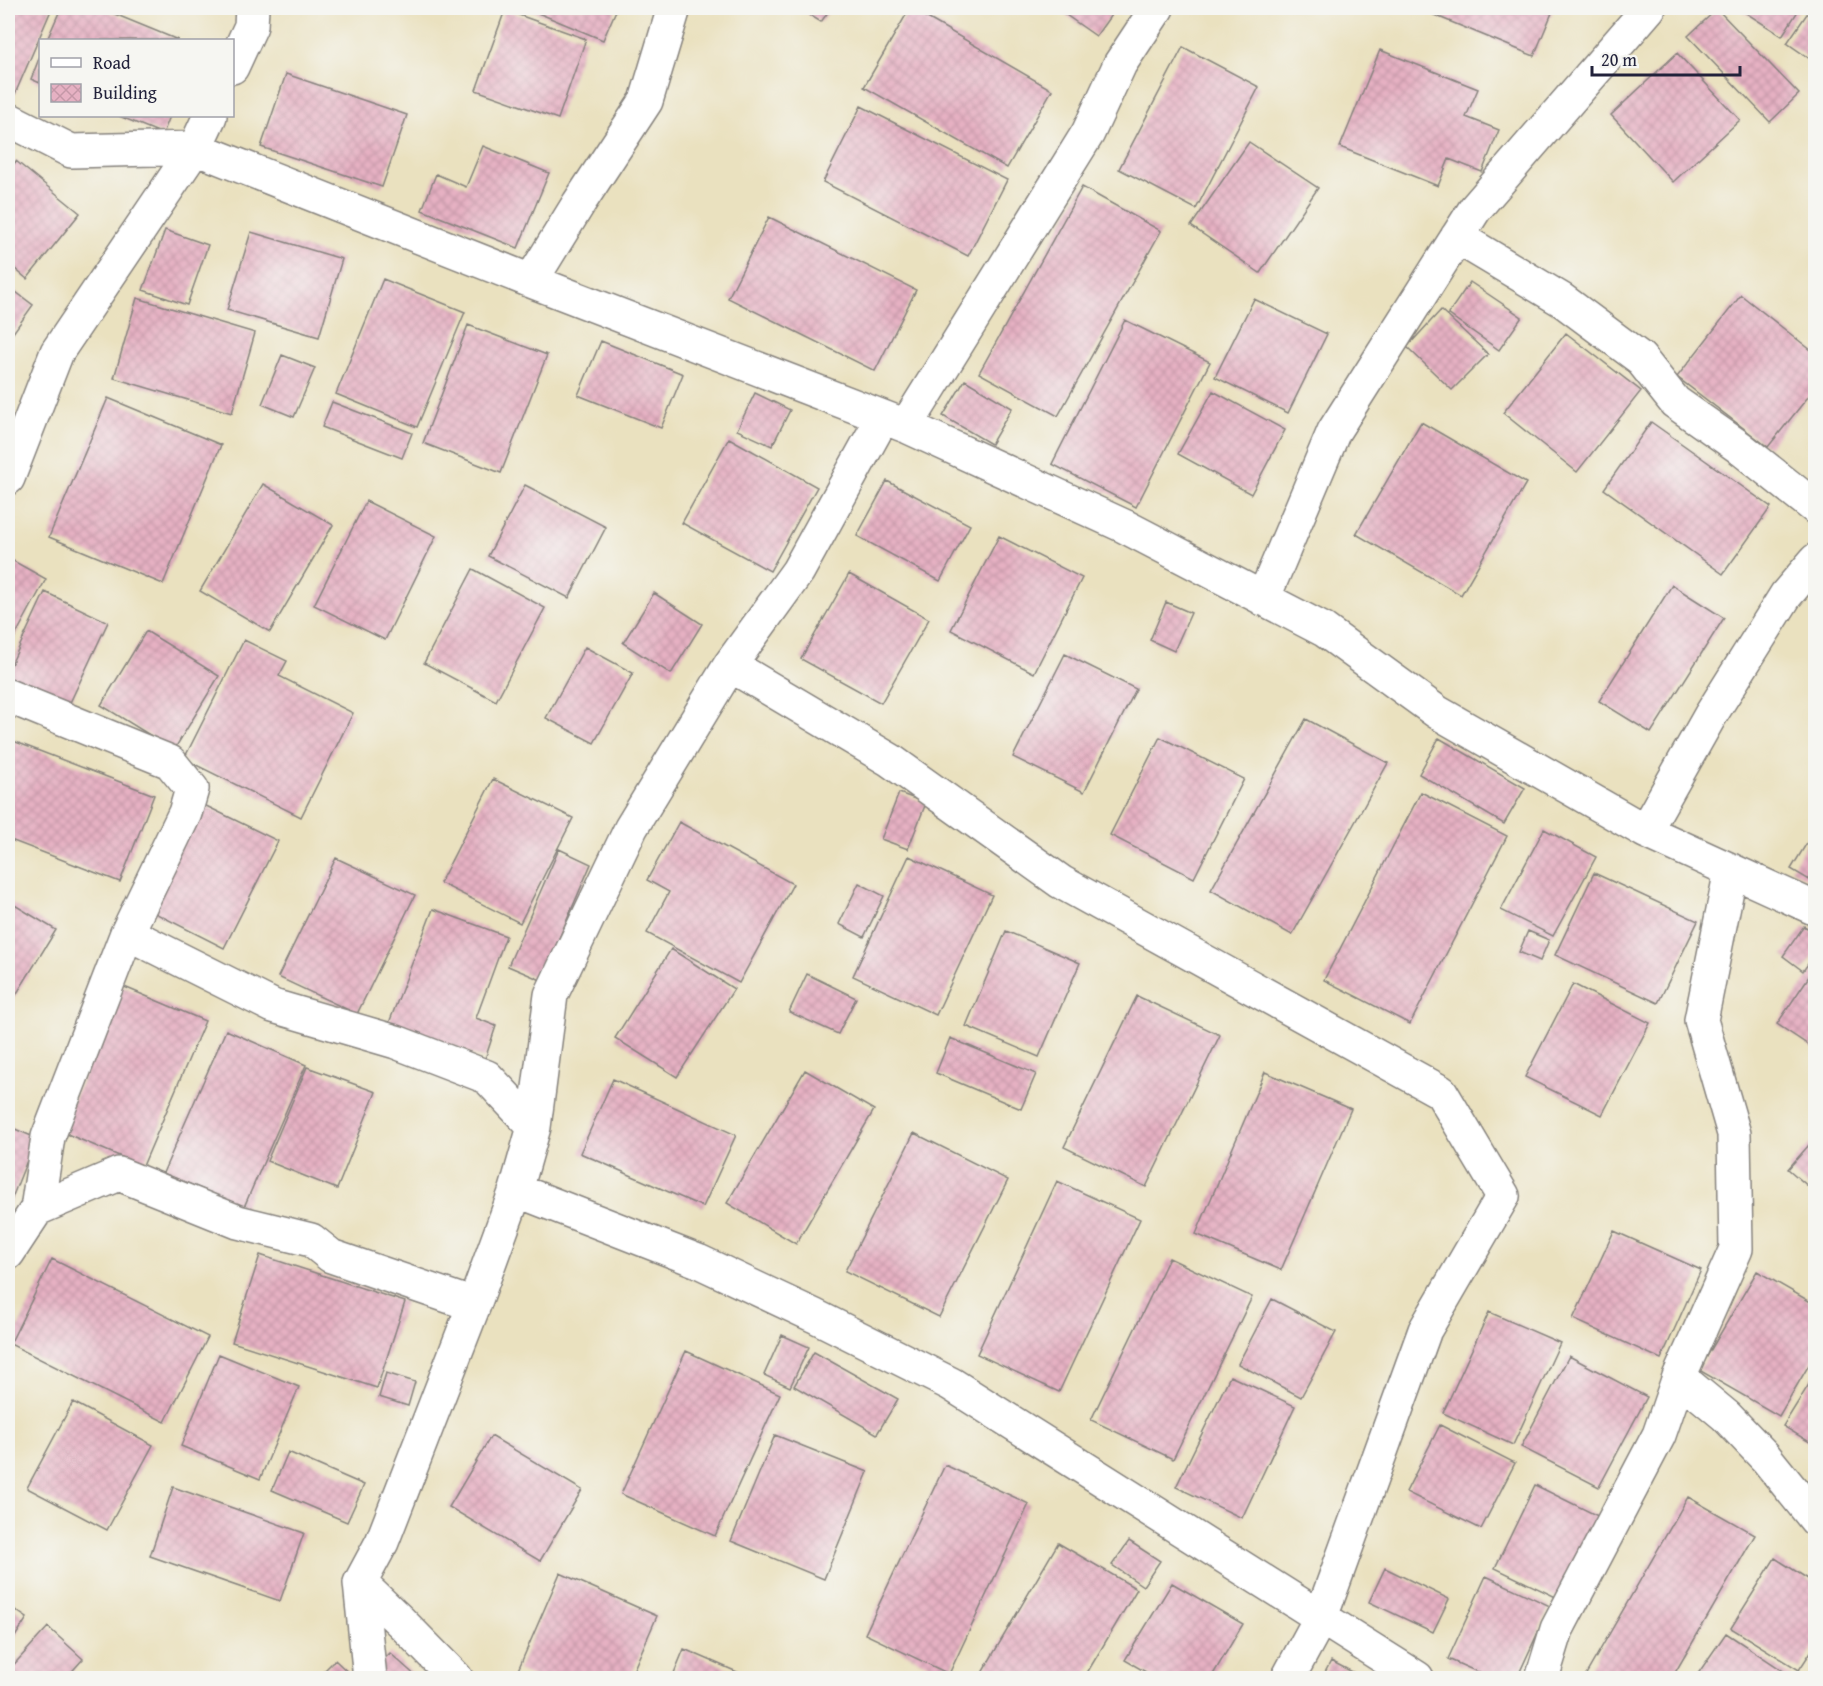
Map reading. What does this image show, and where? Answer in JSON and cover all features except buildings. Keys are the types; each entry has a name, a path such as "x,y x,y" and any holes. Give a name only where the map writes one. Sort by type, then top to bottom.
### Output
{"street":[{"path":"234,63 251,26 252,8"},
{"path":"531,281 646,101 674,8"},
{"path":"370,1678 360,1583 382,1542 516,1190 534,1127 552,994 631,828 730,665 798,571 1088,133 1120,64 1157,8"},
{"path":"1263,599 1334,431 1475,209 1649,8"},
{"path":"8,478 57,352 195,148 210,117"},
{"path":"8,119 71,152 195,148 895,422 1124,526 1324,630 1437,712 1645,831 1815,909"},
{"path":"1457,237 1562,300 1640,358 1675,402 1739,447 1815,508"},
{"path":"1645,831 1710,716 1773,615 1786,595 1815,560"},
{"path":"730,665 890,760 1061,882 1441,1092 1503,1196 1425,1330 1321,1617 1288,1678"},
{"path":"8,696 170,762 192,789 185,813 127,933 48,1137 37,1209 8,1253"},
{"path":"1542,1678 1557,1629 1659,1435 1679,1377 1736,1249 1734,1134 1701,1020 1731,870"},
{"path":"127,933 273,1006 396,1042 487,1077 534,1127"},
{"path":"37,1209 119,1174 238,1222 311,1240 331,1256 474,1305"},
{"path":"516,1190 699,1261 951,1384 1417,1678"},
{"path":"1679,1377 1726,1416 1766,1458 1815,1520"},
{"path":"360,1583 456,1678"}]}
